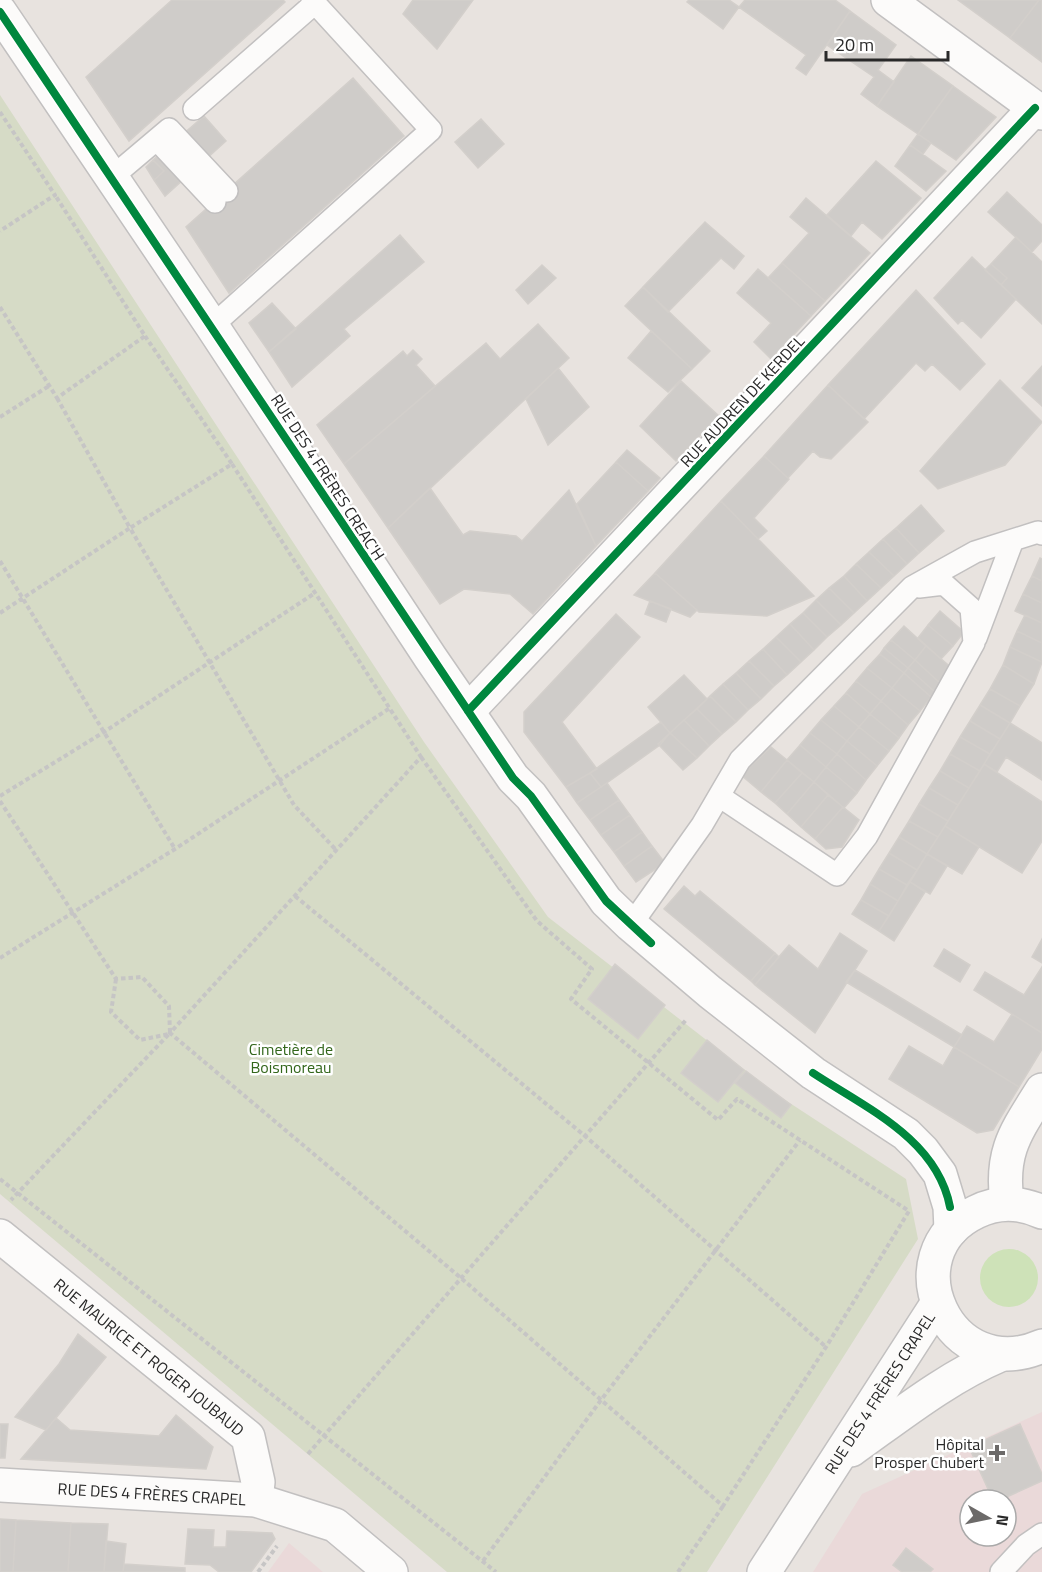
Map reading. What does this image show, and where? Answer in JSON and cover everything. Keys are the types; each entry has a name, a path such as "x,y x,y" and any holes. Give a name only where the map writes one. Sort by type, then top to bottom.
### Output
{"street":[{"path":"888,0 1039,111"},
{"name":"RUE DES 4 FRÈRES CREAC'H","path":"0,12 212,326 430,657 513,778 531,796 572,857 606,901 631,926 710,992 813,1073 906,1134 940,1174 947,1190 951,1230"},
{"name":"RUE AUDREN DE KERDEL","path":"468,711 1039,111"},
{"path":"1007,1203 1005,1161 1014,1135 1042,1090"},
{"path":"1042,1212 1030,1206 1007,1203 976,1211 951,1230 938,1253 933,1278 937,1304 947,1323 961,1338 980,1349 1000,1355 1026,1353 1042,1346"},
{"name":"RUE MAURICE ET ROGER JOUBAUD","path":"0,1236 248,1437 258,1482 256,1500"},
{"name":"RUE DES 4 FRÈRES CRAPEL","path":"832,1463 903,1361 937,1304"},
{"name":"RUE DES 4 FRÈRES CRAPEL","path":"832,1463 937,1389 978,1364 1000,1355"},
{"path":"764,1572 832,1463"},
{"name":"RUE DES 4 FRÈRES CRAPEL","path":"0,1485 256,1500 335,1525 392,1572"}],"lane":[{"path":"194,109 313,2 431,130 212,326"},
{"path":"111,178 157,140 221,196"},
{"path":"631,926 702,825 740,760 912,587 975,552 1038,532 1042,534"},
{"path":"719,796 837,875 867,836 974,643 1013,540"},
{"path":"912,587 944,584 971,608 974,643"},
{"path":"1001,1572 1026,1545 1042,1534"}],"path":[{"path":"0,112 145,336 232,464 421,757 537,921 592,969 571,999 718,1120 737,1099 909,1211 826,1347 678,1572"},
{"path":"0,231 55,195"},
{"path":"0,307 57,398 130,528 294,805 336,850"},
{"path":"57,398 145,336"},
{"path":"0,417 49,386"},
{"path":"0,613 232,464"},
{"path":"0,561 175,849"},
{"path":"0,796 104,732 315,593"},
{"path":"0,958 175,849 390,708"},
{"path":"10,1202 170,1033 421,757"},
{"path":"0,801 116,979 111,1011 140,1040 170,1033"},
{"path":"295,896 585,1136 826,1347"},
{"path":"116,979 142,977 169,1006 170,1033 461,1278 723,1506"},
{"path":"308,1454 710,992"},
{"path":"483,1561 601,1400 800,1140"},
{"path":"0,1179 496,1572"},
{"path":"258,1572 275,1549"}],"shaded area":[{"name":"Hôpital Prosper Chubert","path":"1042,1412 1042,1572 813,1572 862,1494"},
{"path":"289,1543 323,1572 268,1572"}],"green space":[{"name":"Cimetière de Boismoreau","path":"0,95 424,742 548,917 776,1094 906,1179 918,1239 707,1572 447,1572 0,1194"},
{"path":"1003,1249 1015,1249 1030,1257 1038,1272 1038,1284 1030,1299 1015,1307 1003,1307 988,1299 980,1284 980,1272 988,1257"}],"building":[{"path":"172,0 283,0 285,2 129,141 86,77"},
{"path":"413,0 473,0 437,49 403,14"},
{"path":"689,0 729,0 739,7 723,29 687,2"},
{"path":"745,0 835,0 850,11 806,75 796,68 806,55 739,7"},
{"path":"958,0 1039,0 1010,38"},
{"path":"1039,0 1042,0 1042,62 1010,38"},
{"path":"850,11 896,45 878,70 894,82 877,106 861,94 874,77 827,45"},
{"path":"911,56 953,86 918,134 877,106"},
{"path":"353,78 404,136 229,293 186,227"},
{"path":"953,86 996,117 956,160 918,134"},
{"path":"204,116 226,141 165,196 154,180 164,171 153,160"},
{"path":"481,119 504,144 478,168 455,142"},
{"path":"918,134 931,143 923,154 910,145"},
{"path":"910,145 946,171 926,191 895,166"},
{"path":"153,160 164,171 154,180 146,167"},
{"path":"876,161 921,198 882,239 862,222 851,236 827,215"},
{"path":"1007,192 1042,225 1042,241 1032,252 988,212"},
{"path":"806,198 870,253 825,301 782,263 809,233 790,217"},
{"path":"705,222 744,256 734,269 721,258 668,312 643,287"},
{"path":"400,235 424,262 344,329 350,336 292,387 269,352"},
{"path":"1016,237 1042,262 1042,324 1001,285 1007,278 991,264"},
{"path":"972,257 1016,299 981,338 962,320 958,324 934,298"},
{"path":"782,263 825,301 811,316 768,278"},
{"path":"991,264 1007,278 1001,285 985,270"},
{"path":"542,265 556,278 528,304 516,290"},
{"path":"758,269 811,316 771,359 754,342 771,323 737,293"},
{"path":"643,287 710,351 692,369 625,306"},
{"path":"916,290 985,364 960,390 932,364 925,371 916,363 864,419 828,385"},
{"path":"272,303 296,329 269,352 249,323"},
{"path":"538,324 569,358 388,528 344,464 486,343 500,359"},
{"path":"651,331 692,369 668,392 628,358"},
{"path":"413,350 422,359 416,365 435,386 344,464 317,425 403,351 407,356"},
{"path":"1042,366 1042,406 1022,388"},
{"path":"558,368 589,407 548,445 526,399"},
{"path":"1000,380 1042,422 1005,465 938,489 920,471"},
{"path":"681,381 719,416 676,461 640,426"},
{"path":"828,385 868,422 831,459 820,457 813,451 788,478 764,456"},
{"path":"627,450 660,478 648,491 616,462"},
{"path":"764,456 789,479 754,518 767,531 758,539 721,501"},
{"path":"616,462 648,491 596,546 577,504"},
{"path":"430,488 463,535 470,531 516,536 522,541 569,490 596,546 533,614 510,594 464,589 440,604 388,528"},
{"path":"721,501 814,596 767,616 699,612 655,573"},
{"path":"921,505 944,531 919,553 896,528"},
{"path":"896,528 919,553 907,564 883,539"},
{"path":"883,539 907,564 894,576 869,552"},
{"path":"869,552 894,576 881,588 856,564"},
{"path":"1040,558 1042,559 1042,581 1032,576"},
{"path":"856,564 881,588 867,601 844,576"},
{"path":"655,573 697,610 690,617 634,595"},
{"path":"844,576 867,601 854,613 829,588"},
{"path":"1032,576 1042,581 1042,603 1023,594"},
{"path":"829,588 854,613 841,625 816,600"},
{"path":"1023,594 1042,603 1042,623 1015,611"},
{"path":"816,600 841,625 827,637 803,613"},
{"path":"650,601 671,609 666,622 645,614"},
{"path":"940,611 964,632 953,646 928,625"},
{"path":"803,613 827,637 814,650 790,624"},
{"path":"616,614 640,637 562,722 597,769 566,787 524,732 524,712"},
{"path":"1025,615 1042,623 1042,643 1017,631"},
{"path":"790,624 814,650 801,662 776,637"},
{"path":"928,625 953,646 941,659 918,638"},
{"path":"904,626 926,646 915,660 891,640"},
{"path":"1017,631 1042,643 1042,662 1010,647"},
{"path":"776,637 801,662 787,675 763,649"},
{"path":"891,640 915,660 908,668 884,648"},
{"path":"926,646 953,669 941,684 915,660"},
{"path":"1010,647 1042,662 1034,684 1003,665"},
{"path":"884,648 908,668 904,673 880,654"},
{"path":"763,649 787,675 774,686 749,661"},
{"path":"880,654 904,673 892,688 867,668"},
{"path":"915,660 941,684 935,692 908,668"},
{"path":"749,661 774,686 761,699 736,673"},
{"path":"1003,665 1034,684 1020,706 990,689"},
{"path":"867,668 892,688 881,701 856,681"},
{"path":"908,668 935,692 931,697 904,673"},
{"path":"736,673 761,699 748,710 723,684"},
{"path":"904,673 931,697 920,711 892,688"},
{"path":"684,675 707,699 670,733 648,707"},
{"path":"856,681 881,701 870,714 846,693"},
{"path":"723,684 748,710 736,722 710,696"},
{"path":"892,688 920,711 908,725 881,701"},
{"path":"990,689 1020,706 1010,723 980,705"},
{"path":"846,693 870,714 859,727 834,706"},
{"path":"710,696 736,722 722,734 697,709"},
{"path":"881,701 908,725 899,738 870,714"},
{"path":"980,705 1010,723 1000,739 970,721"},
{"path":"834,706 859,727 847,741 821,720"},
{"path":"697,709 722,734 709,746 684,720"},
{"path":"870,714 899,738 889,751 859,727"},
{"path":"684,720 709,746 697,758 670,733"},
{"path":"821,720 847,741 837,754 810,733"},
{"path":"970,721 1000,739 990,754 960,737"},
{"path":"661,722 670,733 660,745 601,787 590,773"},
{"path":"1010,723 1042,743 1042,780 1006,757 997,772 984,764"},
{"path":"859,727 889,751 877,766 847,741"},
{"path":"670,733 697,758 683,770 658,744"},
{"path":"810,733 837,754 826,767 800,745"},
{"path":"960,737 990,754 980,771 950,754"},
{"path":"847,741 877,766 866,780 837,754"},
{"path":"800,745 826,767 814,782 787,760"},
{"path":"771,747 787,760 761,792 741,775"},
{"path":"837,754 866,780 857,793 826,767"},
{"path":"950,754 980,771 969,788 940,771"},
{"path":"787,760 802,773 775,803 761,792"},
{"path":"984,764 1042,802 1042,841 1022,873 945,826"},
{"path":"826,767 857,793 844,808 814,782"},
{"path":"940,771 969,788 958,805 929,788"},
{"path":"590,773 601,787 577,803 566,787"},
{"path":"802,773 814,782 787,814 775,803"},
{"path":"814,782 828,795 801,827 787,814"},
{"path":"607,783 619,800 590,820 577,803"},
{"path":"929,788 958,805 948,821 919,804"},
{"path":"828,795 843,807 815,839 801,827"},
{"path":"619,800 630,815 601,835 590,820"},
{"path":"919,804 948,821 938,837 909,821"},
{"path":"843,807 859,820 842,847 826,849 815,839"},
{"path":"630,815 642,832 614,852 601,835"},
{"path":"909,821 938,837 927,854 899,837"},
{"path":"945,826 979,847 962,874 927,854"},
{"path":"642,832 652,846 624,866 614,852"},
{"path":"899,837 927,854 917,870 889,853"},
{"path":"652,846 665,863 636,882 624,866"},
{"path":"889,853 917,870 907,885 879,869"},
{"path":"927,854 947,866 930,894 910,882"},
{"path":"879,869 907,885 898,901 870,884"},
{"path":"910,882 925,892 894,941 879,931"},
{"path":"870,884 898,901 889,916 861,900"},
{"path":"684,886 695,896 700,891 775,953 751,981 664,909"},
{"path":"861,900 889,916 879,931 852,914"},
{"path":"840,933 867,951 815,1033 755,985 789,945 818,969"},
{"path":"1042,939 1042,963 1032,957"},
{"path":"944,949 970,965 960,982 934,966"},
{"path":"775,953 779,957 755,985 751,981"},
{"path":"615,964 665,1005 638,1039 588,999"},
{"path":"1042,967 1042,1033 974,990 985,972 1024,995"},
{"path":"855,970 962,1035 954,1047 846,982"},
{"path":"1012,1014 1042,1033 1042,1049 1019,1087 954,1047 967,1026 994,1042"},
{"path":"707,1040 744,1070 718,1102 681,1073"},
{"path":"909,1046 943,1066 954,1047 1019,1087 993,1130 977,1133 889,1079"},
{"path":"746,1071 791,1105 781,1118 735,1083"},
{"path":"78,1334 106,1357 46,1430 15,1417 59,1364"},
{"path":"176,1415 213,1447 206,1469 21,1459 56,1418 70,1430 159,1436"},
{"path":"0,1424 8,1424 5,1458 0,1458"},
{"path":"1020,1424 1042,1474 1042,1481 1018,1492 1018,1488 988,1488 969,1447"},
{"path":"0,1519 16,1520 13,1572 0,1572"},
{"path":"16,1520 71,1523 68,1572 13,1572"},
{"path":"71,1523 108,1524 104,1572 68,1572"},
{"path":"188,1529 214,1530 213,1547 226,1547 227,1531 272,1533 275,1539 251,1572 219,1572 210,1565 185,1564"},
{"path":"106,1541 126,1544 123,1572 104,1572"},
{"path":"906,1548 933,1569 930,1572 902,1572 893,1565"},
{"path":"124,1564 185,1568 185,1572 123,1572"}],"cycle path":[{"path":"0,12 513,778 531,796 606,901 651,943"},
{"path":"468,711 1035,108"},
{"path":"813,1073 876,1113 915,1144 931,1162 943,1183 950,1207"}],"place":[{"name":"Hôpital Prosper Chubert","path":"997,1453"}]}
